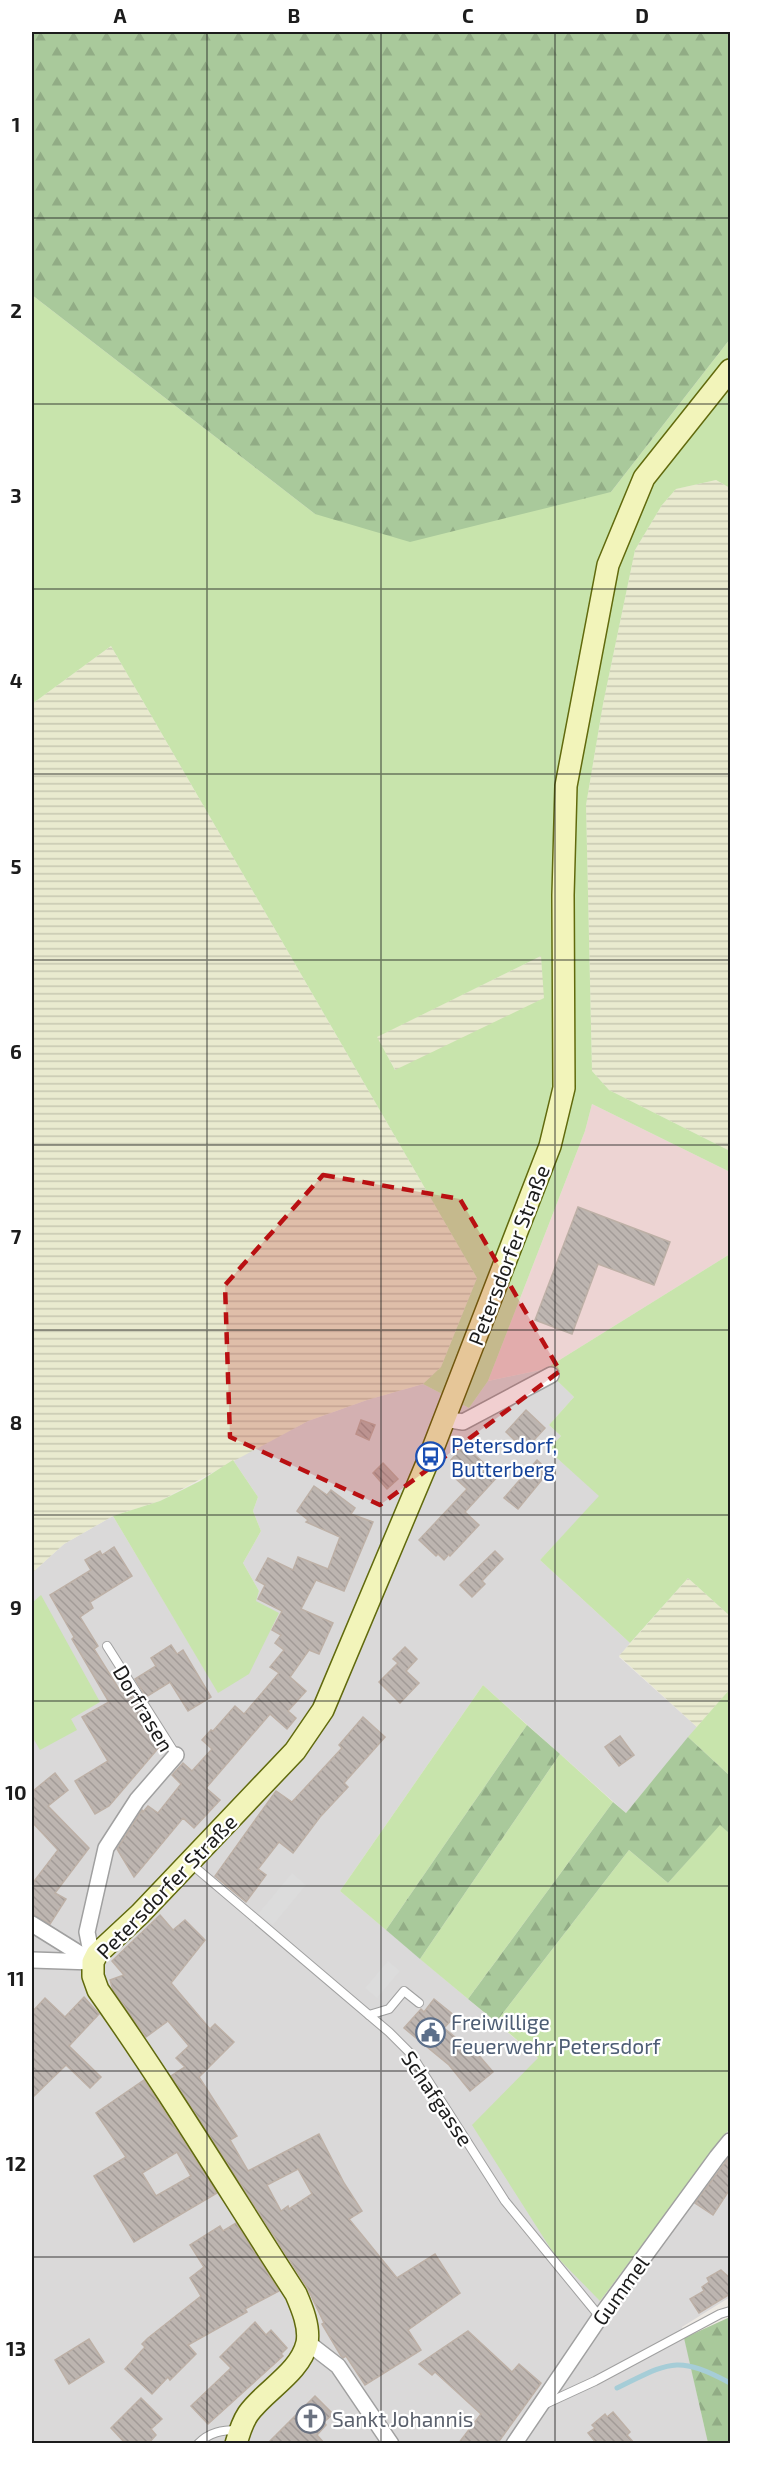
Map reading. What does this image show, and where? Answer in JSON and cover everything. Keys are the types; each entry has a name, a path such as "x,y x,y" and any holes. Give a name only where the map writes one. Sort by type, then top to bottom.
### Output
{"main road":[{"name":"Petersdorfer Straße","path":"307,2342 305,2316 296,2294 210,2162 155,2071 98,1990 93,1976 93,1962 103,1947 140,1914 295,1751 323,1710 344,1665 444,1419 550,1146 564,1088 563,894 566,786 608,565 644,478 730,370"},
{"path":"238,2437 249,2413 298,2361 307,2342"}],"street":[{"path":"444,1419 463,1422 551,1376"},
{"name":"Dorfrasen","path":"93,1962 87,1932 106,1848 137,1800 176,1755"},
{"path":"32,1924 93,1962"},
{"path":"32,1960 93,1962"},
{"name":"Gummel","path":"514,2444 542,2406 600,2317 730,2141"},
{"path":"307,2342 338,2366 391,2444"}],"lane":[{"name":"Dorfrasen","path":"106,1646 176,1755"},
{"name":"Schafgasse","path":"189,1862 369,2015 411,2054 505,2201 600,2317"},
{"path":"369,2015 389,2009 405,1991 419,2003"},
{"path":"542,2406 595,2381 720,2314 730,2311"},
{"path":"198,2444 221,2430 238,2437"}],"highlighted area":[{"path":"323,1175 460,1199 560,1371 380,1505 230,1437 225,1285"}],"shaded area":[{"path":"592,1104 730,1172 730,1254 545,1369 488,1381 585,1131"},
{"path":"545,1369 574,1397 549,1425 561,1436 548,1450 600,1496 540,1560 630,1643 619,1657 697,1727 626,1813 483,1685 340,1891 538,2058 600,2301 730,2128 730,2297 682,2327 708,2443 32,2443 32,1573 64,1544 113,1516 218,1692 259,1591 243,1563 261,1531 253,1511 258,1497 233,1460 308,1421 367,1400 423,1384 469,1408 488,1381"},
{"path":"292,1873 306,1885 273,1925 258,1914"},
{"path":"388,1961 400,1971 377,1998 365,1988"}],"green space":[{"path":"32,32 730,32 730,339 611,492 410,542 315,514 32,295"},
{"path":"32,295 315,514 611,492 730,339 730,488 716,480 676,489 662,505 635,550 603,704 586,805 592,1071 609,1090 730,1151 730,1172 592,1104 585,1131 488,1381 469,1408 423,1384 441,1367 477,1278 111,646 32,704","holes":["541,956 544,998 395,1070 377,1037"]},
{"path":"716,480 730,488 730,1151 609,1090 592,1071 586,805 603,704 635,550 662,505 676,489"},
{"path":"111,646 477,1278 441,1367 423,1384 367,1400 308,1421 160,1501 113,1516 64,1544 32,1573 32,704"},
{"path":"541,956 545,998 396,1071 376,1037"},
{"path":"730,1254 730,1616 688,1578 630,1643 540,1560 599,1496 548,1450 561,1436 549,1425 574,1397 545,1369"},
{"path":"233,1460 258,1497 253,1511 261,1531 243,1563 259,1591 256,1601 279,1613 249,1674 218,1693 113,1516 160,1501 200,1481"},
{"path":"688,1578 730,1616 730,1689 697,1727 619,1656"},
{"path":"41,1595 100,1702 71,1719 77,1730 40,1750 32,1736 32,1603"},
{"path":"483,1685 527,1725 386,1930 340,1891"},
{"path":"730,1689 730,1776 688,1737"},
{"path":"527,1725 560,1754 420,1959 386,1930"},
{"path":"688,1737 730,1776 730,1834 720,1825 668,1883 629,1850 496,2022 468,1999 613,1802 626,1813"},
{"path":"560,1754 613,1802 468,1999 420,1959"},
{"path":"720,1824 730,1834 730,2128 600,2301 554,2254 472,2125 538,2058 496,2022 629,1850 668,1883"},
{"path":"730,2317 730,2443 708,2443 684,2338"}],"building":[{"path":"578,1207 670,1242 654,1285 598,1264 572,1334 535,1320"},
{"path":"526,1410 545,1428 525,1450 506,1432"},
{"path":"361,1420 375,1425 369,1440 356,1434"},
{"path":"464,1445 498,1476 465,1512 479,1525 444,1560 438,1554 436,1556 419,1540 467,1489 455,1478 462,1471 451,1460"},
{"path":"537,1460 549,1471 518,1509 504,1498"},
{"path":"383,1463 398,1479 387,1489 373,1473"},
{"path":"314,1486 327,1495 331,1490 355,1508 351,1514 373,1522 344,1591 316,1580 301,1609 333,1623 319,1654 309,1650 290,1677 306,1691 288,1711 296,1718 287,1729 270,1714 206,1788 220,1800 194,1828 183,1818 134,1877 117,1849 142,1810 143,1812 148,1806 158,1813 181,1784 172,1775 183,1763 192,1771 212,1749 202,1740 235,1706 244,1714 279,1673 270,1667 284,1650 275,1643 281,1635 272,1630 282,1611 258,1599 265,1585 256,1580 268,1558 293,1570 298,1557 328,1569 340,1537 306,1522 308,1520 297,1511"},
{"path":"114,1547 132,1576 90,1602 93,1608 80,1617 98,1646 94,1649 119,1689 125,1685 161,1745 109,1806 95,1814 75,1781 108,1761 82,1717 109,1702 72,1639 74,1637 50,1595 91,1570 85,1560 100,1551 102,1555"},
{"path":"495,1551 503,1559 482,1581 485,1584 472,1597 460,1585"},
{"path":"171,1645 177,1654 183,1650 211,1697 188,1711 170,1682 146,1697 135,1679 156,1666 151,1658"},
{"path":"405,1647 417,1659 406,1671 419,1683 400,1703 379,1682 398,1663 393,1659"},
{"path":"363,1717 385,1737 344,1783 348,1787 320,1817 293,1853 279,1842 258,1869 266,1875 246,1902 215,1876 276,1791 292,1802 342,1748 339,1745"},
{"path":"620,1736 634,1755 619,1766 605,1747"},
{"path":"55,1773 68,1790 48,1806 89,1848 55,1893 66,1899 50,1924 32,1914 32,1884 58,1850 32,1822 32,1789 33,1791"},
{"path":"160,1915 173,1930 185,1920 205,1940 171,1983 210,2029 215,2024 234,2042 199,2077 237,2136 230,2140 248,2171 319,2134 344,2183 362,2211 349,2219 397,2278 435,2254 460,2293 408,2330 421,2350 365,2385 346,2356 343,2358 341,2356 322,2324 324,2323 307,2287 171,2076 185,2067 176,2058 189,2046 168,2021 146,2037 113,1990 110,1980 124,1975 112,1961","holes":["298,2169 312,2194 289,2209 288,2206 281,2211 267,2185"]},
{"path":"84,1997 99,2014 69,2046 101,2077 90,2088 66,2065 32,2098 32,2012 45,1998 65,2017"},
{"path":"434,1999 455,2016 444,2028 473,2052 475,2051 493,2072 470,2091 449,2065 404,2028 421,2009 424,2012"},
{"path":"144,2080 217,2193 134,2242 94,2176 126,2157 96,2113","holes":["177,2152 191,2176 156,2196 142,2173"]},
{"path":"730,2156 730,2189 713,2215 695,2203"},
{"path":"236,2223 279,2291 245,2309 247,2312 188,2345 196,2354 170,2380 168,2377 152,2394 125,2369 145,2347 142,2344 148,2338 201,2296 190,2278 204,2267 190,2245 220,2226 223,2231"},
{"path":"721,2270 730,2278 730,2294 699,2313 690,2299 704,2291 702,2287 709,2282 707,2278"},
{"path":"255,2322 266,2335 271,2330 287,2348 281,2354 283,2356 208,2424 191,2406 231,2368 220,2357"},
{"path":"468,2331 512,2372 519,2364 541,2383 497,2444 458,2444 481,2414 435,2372 432,2375 419,2364"},
{"path":"89,2339 104,2362 69,2384 55,2360"},
{"name":"Sankt Johannis","path":"315,2396 333,2414 324,2422 326,2425 317,2435 325,2444 267,2444"},
{"path":"141,2398 162,2419 151,2429 156,2435 148,2444 126,2444 111,2428"},
{"path":"613,2412 630,2432 627,2435 635,2444 597,2444 588,2433 595,2428 592,2425 605,2414 607,2417"}],"waterway":[{"path":"617,2388 673,2365 697,2368 730,2383"}],"place":[{"name":"Petersdorf, Butterberg","path":"430,1456"},
{"name":"Freiwillige Feuerwehr Petersdorf","path":"430,2033"},
{"name":"Sankt Johannis","path":"311,2418"}]}
